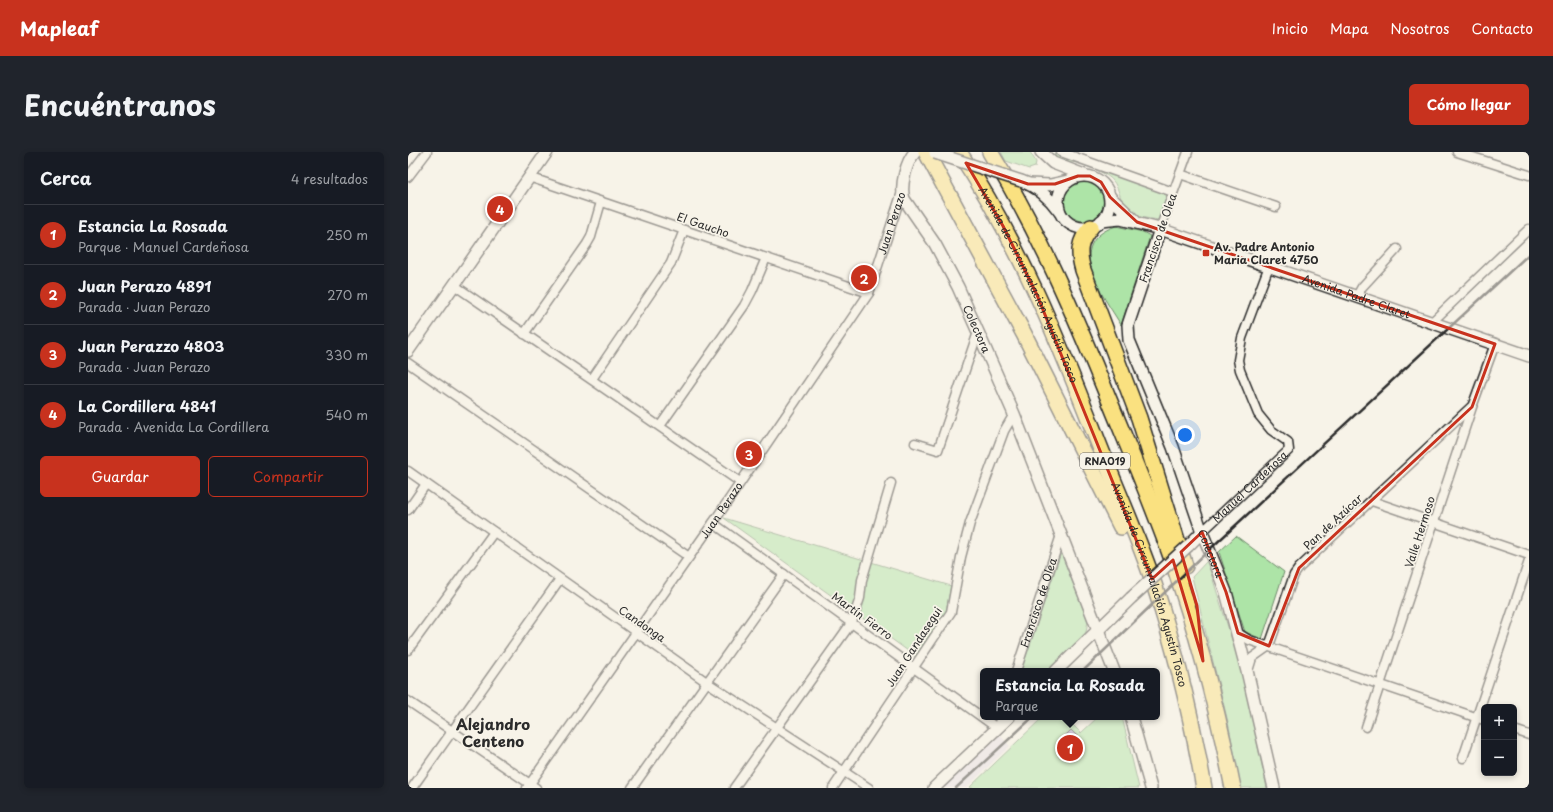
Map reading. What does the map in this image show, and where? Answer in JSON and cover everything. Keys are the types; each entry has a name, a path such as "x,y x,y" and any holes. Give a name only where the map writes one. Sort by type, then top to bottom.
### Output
{"highway":[{"name":"RNA019","path":"990,152 1033,228 1082,333 1168,547 1203,661 1233,788"},
{"path":"940,158 1116,513 1132,551 1160,635 1182,680"},
{"name":"Avenida de Circunvalación Agustín Tosco","path":"940,158 980,185 1037,295 1080,397 1154,584 1182,680 1204,788"},
{"path":"1096,224 1081,241 1079,250 1081,262 1151,455 1197,606 1203,661"}],"main road":[{"path":"408,351 547,152"},
{"name":"Juan Perazo","path":"902,192 908,164 916,152"},
{"path":"1041,152 1053,163 1084,176"},
{"path":"940,158 1025,182 1050,185 1084,176 1090,176 1101,182 1110,197 1109,208 1096,224 1081,228 1071,225 1066,221 1050,200 1025,182"},
{"path":"1059,211 1059,195 1064,185 1068,181"},
{"name":"Colectora","path":"902,192 907,204 941,255 978,332 1014,414 1113,668"},
{"name":"Avenida Padre Claret","path":"1110,197 1137,222"},
{"name":"Avenida Padre Claret","path":"1096,224 1115,219 1137,222 1432,321 1529,356"},
{"name":"Francisco de Olea","path":"1128,325 1160,230"},
{"name":"Colectora","path":"1128,325 1129,340 1173,447 1202,532 1226,592 1238,633 1274,788"},
{"path":"1059,668 1098,629 1202,532"},
{"path":"934,788 1006,720"},
{"path":"1132,720 1151,788"}],"street":[{"path":"408,177 427,152"},
{"path":"1061,152 1173,192"},
{"name":"Francisco de Olea","path":"1160,230 1188,152"},
{"path":"1457,152 1529,175"},
{"path":"1180,174 1276,207"},
{"name":"El Gaucho","path":"529,177 869,293"},
{"name":"Juan Perazo","path":"531,787 869,293 902,192"},
{"path":"524,334 587,244 591,237 601,202"},
{"path":"1432,321 1529,229"},
{"path":"592,379 671,263 684,230"},
{"path":"1357,296 1362,287 1397,249"},
{"path":"660,426 744,306 766,258"},
{"name":"Manuel Cardeñosa","path":"1202,532 1287,453 1289,446 1285,439 1271,430 1258,414 1240,370 1238,360 1242,338 1269,266"},
{"path":"454,285 740,482"},
{"path":"915,443 938,450 978,332"},
{"name":"Valle Hermoso","path":"1366,727 1472,407 1495,344"},
{"path":"408,363 689,557"},
{"name":"Pan de Azúcar","path":"1270,646 1294,575 1299,568 1472,407"},
{"name":"Juan Gandasegui","path":"833,788 951,612 970,523 1004,431 1014,414"},
{"name":"Candonga","path":"408,471 708,683 868,788"},
{"path":"408,510 426,484"},
{"path":"734,788 852,622 858,606 862,580 892,484"},
{"path":"1372,501 1434,524 1529,555"},
{"name":"Martín Fierro","path":"713,523 980,716"},
{"path":"408,650 494,532"},
{"name":"Francisco de Olea","path":"1017,668 1061,535"},
{"path":"1463,758 1480,718 1529,561"},
{"path":"632,788 784,574"},
{"path":"412,788 560,579"},
{"path":"1238,633 1245,638 1480,718"},
{"path":"1248,675 1252,658 1270,646"},
{"path":"408,701 531,787"},
{"name":"Martín Fierro","path":"986,720 997,728"},
{"path":"997,728 1000,720"},
{"path":"1517,731 1529,735"}],"highlighted area":[{"path":"966,163 1028,184 1055,184 1078,176 1090,176 1101,182 1110,197 1137,222 1495,344 1472,407 1299,568 1269,646 1238,633 1226,592 1202,532 1181,552 1197,606 1203,661 1173,560 1152,579 1037,295 1003,226"}],"shaded area":[{"path":"999,734 1010,746 966,788 941,788"}],"green space":[{"path":"1001,152 1030,152 1036,162 1035,167 1029,169 1006,161"},
{"path":"1050,153 1083,165 1072,162 1063,162"},
{"path":"1090,167 1169,195 1160,220 1133,214 1124,205 1115,183 1103,173"},
{"path":"1080,181 1088,181 1095,184 1101,190 1104,201 1101,212 1095,218 1088,221 1080,221 1073,218 1067,212 1064,205 1064,197 1067,190 1073,184"},
{"path":"1116,226 1143,232 1150,236 1121,325 1097,285 1089,257 1091,245 1100,234"},
{"path":"724,518 951,586 946,611 915,656"},
{"path":"1236,536 1284,572 1262,639 1245,632 1219,552"},
{"path":"1061,553 1088,621 1085,637 1052,668 1022,668"},
{"path":"1207,561 1240,665 1267,788 1241,788 1228,722 1192,577"},
{"path":"1040,720 1068,720 1081,733 1095,720 1123,720 1139,788 969,788"}],"building":[{"path":"1071,730 1077,736 1066,747 1060,741"}],"railway":[{"path":"1086,668 1210,549 1529,254"},
{"path":"956,788 1030,720"}],"place":[{"name":"La Cordillera 4841","path":"500,209"},
{"name":"Av. Padre Antonio Maria Claret 4750","path":"1206,253"},
{"name":"Juan Perazo 4891","path":"864,278"},
{"name":"Juan Perazzo 4803","path":"749,454"},
{"name":"Estancia La Rosada","path":"1070,748"}],"district":[{"name":"Alejandro Centeno","path":"493,734"}]}
